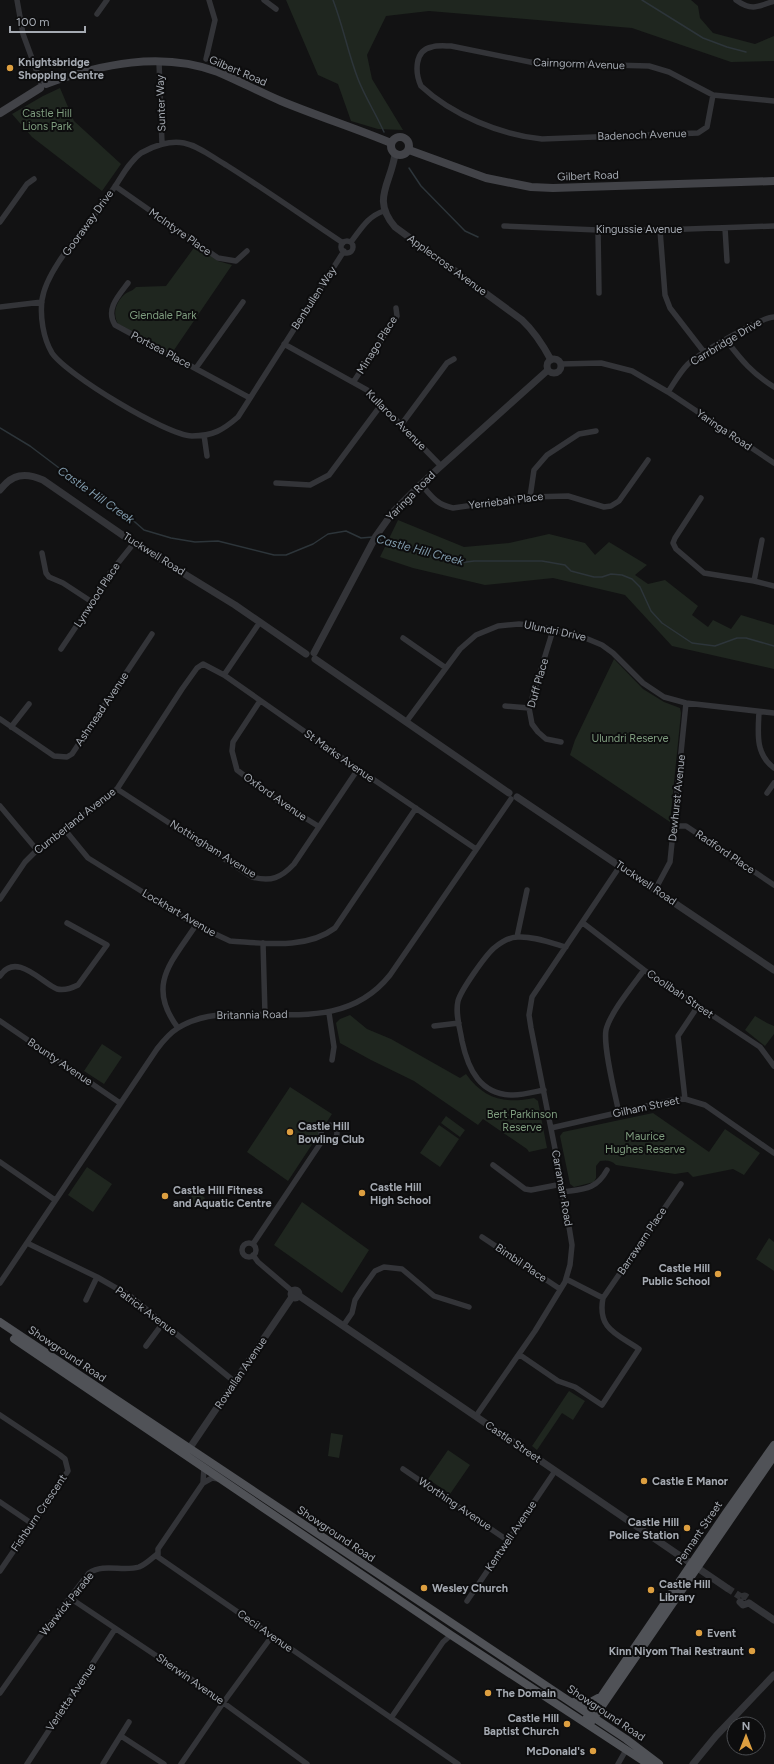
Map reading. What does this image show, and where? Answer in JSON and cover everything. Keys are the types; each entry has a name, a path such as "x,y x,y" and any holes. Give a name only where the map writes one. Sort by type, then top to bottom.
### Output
{"main road":[{"name":"Gilbert Road","path":"0,113 42,85 67,76 102,67 140,62 159,62 193,66 217,72 282,102 391,143"},
{"path":"396,138 406,138 409,143 409,150 403,155 395,154 392,150 391,143 396,138"},
{"name":"Gilbert Road","path":"409,150 486,178 531,187 553,188 774,181"},
{"name":"Showground Road","path":"0,1322 186,1452 204,1468 220,1479 451,1635 648,1764"},
{"name":"Showground Road","path":"0,1329 186,1452 442,1617 626,1739 659,1764"},
{"name":"Pennant Street","path":"591,1717 695,1566 774,1445"},
{"name":"Pennant Street","path":"591,1717 606,1688 774,1456"},
{"path":"442,1617 448,1625 451,1635"},
{"path":"557,1694 578,1704 587,1704 595,1701 606,1688"},
{"path":"586,1724 591,1717"}],"street":[{"path":"17,0 23,34 42,85"},
{"path":"97,14 107,0"},
{"path":"206,59 215,20 209,0"},
{"path":"264,0 276,9"},
{"path":"736,0 744,6 752,8 774,1"},
{"name":"Cairngorm Avenue","path":"466,117 423,88 420,84 417,64 420,55 428,48 442,46 462,48 544,64 649,66 669,72 712,95 774,101"},
{"name":"Sunter Way","path":"159,62 162,144"},
{"name":"Badenoch Avenue","path":"466,117 521,136 542,139 698,133 706,127 712,95"},
{"name":"Gooraway Drive","path":"284,344 238,417 225,428 212,434 204,435 192,436 177,433 121,403 69,371 52,353 42,319 43,293 54,270 128,166 139,154 154,146 162,144 181,142 192,145 249,179 343,243"},
{"path":"351,242 369,218 376,213 384,211 383,193 394,164 395,154"},
{"path":"0,222 27,184 34,178"},
{"name":"McIntyre Place","path":"115,186 218,258 236,261 247,251"},
{"name":"Applecross Avenue","path":"384,211 394,227 531,328 551,360"},
{"name":"Kingussie Avenue","path":"504,226 598,230 660,230 774,226"},
{"path":"725,228 727,261"},
{"path":"598,230 599,293"},
{"path":"660,230 665,295 670,308 704,352"},
{"path":"348,241 351,242 353,247 352,251 348,253 344,251 342,247 343,243 348,241"},
{"name":"Benbullen Way","path":"284,344 344,251"},
{"name":"Portsea Place","path":"128,283 113,304 111,319 115,325 250,398"},
{"path":"0,307 42,302"},
{"path":"196,368 243,302"},
{"name":"Minago Place","path":"354,381 397,316 396,308"},
{"name":"Carrbridge Drive","path":"668,392 687,365 704,352 758,321 774,316"},
{"path":"726,340 741,360 757,377 774,387"},
{"name":"Kullaroo Avenue","path":"284,344 354,381 367,390 441,466"},
{"path":"401,425 447,363 454,359"},
{"path":"554,359 560,361 560,372 554,374 548,370 547,366 551,360 554,359"},
{"name":"Yaringa Road","path":"561,364 602,363 632,371 668,392 774,463"},
{"name":"Yaringa Road","path":"314,656 384,523 393,512 421,484 548,370"},
{"path":"276,483 310,485 329,475 381,405"},
{"path":"530,496 534,470 547,455 579,434 596,431"},
{"path":"204,435 207,456"},
{"name":"Yerriebah Place","path":"421,484 434,500 444,506 453,508 530,496 568,496 604,506 611,506 619,501 648,460"},
{"name":"Tuckwell Road","path":"0,490 10,479 17,476 34,476 49,484 134,543 260,622 306,654 308,660 311,661 314,656 512,796 620,866 774,970"},
{"path":"701,498 675,538 673,543 676,549 704,573 754,581 774,586"},
{"path":"754,581 762,540"},
{"name":"Lynwood Place","path":"61,649 104,585 110,573 134,543"},
{"path":"42,553 46,573 49,577 63,583 92,602"},
{"path":"224,676 260,622"},
{"name":"Ulundri Drive","path":"406,722 446,668 468,642 476,635 498,626 519,624 578,635 602,645 614,653 643,682 664,697 686,703 774,713"},
{"name":"Duff Place","path":"553,630 529,708 532,724 538,732 549,740 562,742"},
{"name":"Ashmead Avenue","path":"0,719 54,756 67,758 72,754 152,634"},
{"path":"403,638 446,668"},
{"name":"St Marks Avenue","path":"203,664 224,676 358,769 476,848"},
{"name":"Cumberland Avenue","path":"0,899 25,862 37,850 117,789 182,689 197,668 203,664"},
{"name":"Oxford Avenue","path":"260,701 234,742 232,751 237,770 281,803 318,826"},
{"name":"Dewhurst Avenue","path":"654,890 670,862 686,703"},
{"path":"12,727 29,704"},
{"path":"505,706 529,708"},
{"path":"759,712 758,745 767,763 774,768"},
{"name":"Nottingham Avenue","path":"117,789 252,877 270,879 285,873 294,864 318,826 358,769"},
{"path":"767,793 774,783"},
{"name":"Britannia Road","path":"0,1283 157,1049 178,1028 193,1020 211,1016 329,1013 359,1002 370,995 386,980 512,796"},
{"path":"0,806 37,850"},
{"name":"Lockhart Avenue","path":"65,830 88,858 196,925 230,941 263,943 298,942 313,940 324,936 335,928 416,808"},
{"name":"Radford Place","path":"674,826 686,826 774,885"},
{"name":"Carramarr Road","path":"476,1416 520,1355 566,1279 572,1245 562,1184 531,1028 529,1006 532,997 620,866"},
{"path":"517,937 527,890"},
{"path":"0,976 5,970 18,967 25,968 57,988 64,990 73,988 78,984 107,945 67,923"},
{"name":"Coolibah Street","path":"583,923 644,970 760,1047 774,1066"},
{"path":"178,1028 166,1008 162,986 166,971 196,925"},
{"path":"544,1090 514,1095 502,1094 488,1088 477,1079 467,1063 458,1023 458,1000 493,949 501,943 517,937 534,939 566,947"},
{"path":"263,943 265,1014"},
{"path":"619,1113 606,1045 606,1031 610,1020 644,970"},
{"path":"154,986 162,986"},
{"path":"686,1099 678,1036 698,1006"},
{"path":"329,1013 334,1047 332,1060"},
{"name":"Bounty Avenue","path":"0,1021 120,1103"},
{"path":"434,1026 458,1023"},
{"name":"Gilham Street","path":"551,1128 673,1100 686,1099 706,1105 774,1153"},
{"path":"253,1244 324,1138"},
{"path":"0,1162 55,1200"},
{"path":"493,1165 525,1189 531,1190 562,1184"},
{"path":"563,1192 594,1186 602,1179 607,1170"},
{"name":"Barrawarn Place","path":"603,1298 681,1184"},
{"name":"Bimbil Place","path":"482,1237 560,1289"},
{"name":"Patrick Avenue","path":"27,1243 97,1277 130,1296 234,1382"},
{"path":"246,1244 253,1244 256,1249 253,1255 247,1256 243,1250 246,1244"},
{"name":"Castle Street","path":"253,1255 258,1262 294,1294 476,1416 727,1588"},
{"path":"343,1326 352,1313 356,1300 362,1289 375,1271 384,1267 402,1269 434,1296 469,1307"},
{"path":"86,1300 97,1277"},
{"path":"520,1355 558,1381 575,1387 602,1405 639,1349 605,1324 601,1314 603,1298 566,1279"},
{"name":"Rowallan Avenue","path":"186,1452 294,1294"},
{"path":"146,1346 163,1323"},
{"name":"Fishburn Crescent","path":"0,1415 60,1455 65,1459 68,1465 68,1471 0,1571"},
{"path":"203,1483 204,1468"},
{"name":"Worthing Avenue","path":"403,1469 507,1540"},
{"name":"Kentwell Avenue","path":"467,1601 555,1470"},
{"path":"157,1554 158,1549 203,1483 212,1478 220,1479"},
{"path":"0,1502 32,1523"},
{"name":"Warwick Parade","path":"0,1693 70,1598 93,1571 103,1568 137,1568 144,1565 157,1554"},
{"name":"Cecil Avenue","path":"157,1554 162,1560 458,1764"},
{"name":"Sherwin Avenue","path":"70,1598 191,1679 307,1764"},
{"path":"740,1602 743,1605 749,1600 774,1620"},
{"name":"Verletta Avenue","path":"27,1764 115,1629"},
{"path":"443,1629 443,1642"},
{"path":"391,1718 443,1642 451,1635"},
{"path":"181,1764 223,1702 272,1636"},
{"path":"693,1764 721,1731 774,1675"},
{"path":"103,1764 129,1722"},
{"path":"120,1736 164,1764"},
{"path":"618,1764 626,1750"}],"green space":[{"path":"286,0 691,0 698,6 700,18 713,33 755,44 774,36 774,61 731,62 632,28 429,11 386,16 367,55 372,79 403,130 378,129 351,121 338,84 318,75"},
{"name":"Castle Hill Lions Park","path":"60,88 74,121 121,164 102,191 32,137 12,114"},
{"name":"Glendale Park","path":"196,245 218,261 232,265 172,353 118,324 115,312 117,304 122,297 136,287 166,286"},
{"path":"398,520 464,547 509,543 549,534 585,543 595,555 609,542 647,565 635,575 648,584 665,580 698,606 692,615 708,627 713,620 731,629 741,615 774,625 774,669 672,646 625,595 553,578 485,585 413,568 380,557"},
{"name":"Ulundri Reserve","path":"614,659 643,689 664,702 680,708 681,713 670,822 570,755 575,740"},
{"name":"Bert Parkinson Reserve","path":"350,1015 367,1029 391,1039 460,1078 466,1074 480,1089 496,1098 504,1100 523,1100 534,1098 538,1101 547,1148 529,1152 527,1149 483,1119 478,1125 414,1081 340,1043 336,1023 340,1019"},
{"path":"755,1016 774,1026 774,1034 765,1046 745,1030"},
{"path":"102,1044 122,1057 104,1084 84,1071"},
{"name":"Castle Hill Bowling Club","path":"290,1087 332,1114 288,1181 247,1152"},
{"name":"Maurice Hughes Reserve","path":"653,1113 709,1152 725,1129 760,1153 744,1175 733,1169 693,1177 688,1172 675,1174 616,1165 610,1161 604,1160 600,1161 596,1166 596,1178 594,1182 574,1187 570,1184 560,1136 563,1132"},
{"path":"446,1116 465,1130 460,1137 441,1123"},
{"path":"439,1125 459,1139 440,1167 420,1153"},
{"path":"87,1167 112,1184 93,1212 68,1195"},
{"path":"195,1191 205,1198 198,1207 190,1201"},
{"path":"302,1202 369,1250 342,1293 274,1245"},
{"path":"769,1238 774,1242 774,1271 756,1259"},
{"path":"569,1391 585,1401 573,1420 562,1413 537,1450 532,1446"},
{"path":"331,1433 343,1435 339,1458 328,1456"},
{"path":"448,1450 470,1465 450,1494 428,1479"}],"waterway":[{"path":"333,0 358,79 384,132"},
{"path":"642,0 703,38 746,52"},
{"path":"409,168 421,186 465,231 478,237"},
{"name":"Castle Hill Creek","path":"0,428 30,446 71,477 127,515 144,530 171,538 195,542 218,541 274,555 286,555 313,544 328,534 346,531 361,538 373,537"},
{"name":"Castle Hill Creek","path":"378,538 383,542 396,544 405,548 459,563 474,561 542,561 565,565 571,571 594,577 602,577 611,574 622,575 632,579 640,587 651,611 662,623 692,643 715,646 737,638 746,638 774,646"}],"tunnel":[{"path":"727,1588 741,1597"},
{"path":"741,1597 745,1596 748,1598"}],"place":[{"name":"Knightsbridge Shopping Centre","path":"10,68"},
{"name":"Castle Hill Bowling Club","path":"290,1132"},
{"name":"Castle Hill High School","path":"362,1193"},
{"name":"Castle Hill Fitness and Aquatic Centre","path":"165,1196"},
{"name":"Castle Hill Public School","path":"718,1274"},
{"name":"Castle E Manor","path":"644,1481"},
{"name":"Castle Hill Police Station","path":"687,1528"},
{"name":"Wesley Church","path":"424,1588"},
{"name":"Castle Hill Library","path":"651,1590"},
{"name":"Event","path":"699,1633"},
{"name":"Kinn Niyom Thai Restraunt","path":"752,1651"},
{"name":"The Domain","path":"488,1693"},
{"name":"Castle Hill Baptist Church","path":"567,1724"},
{"name":"McDonald's","path":"593,1751"}]}
